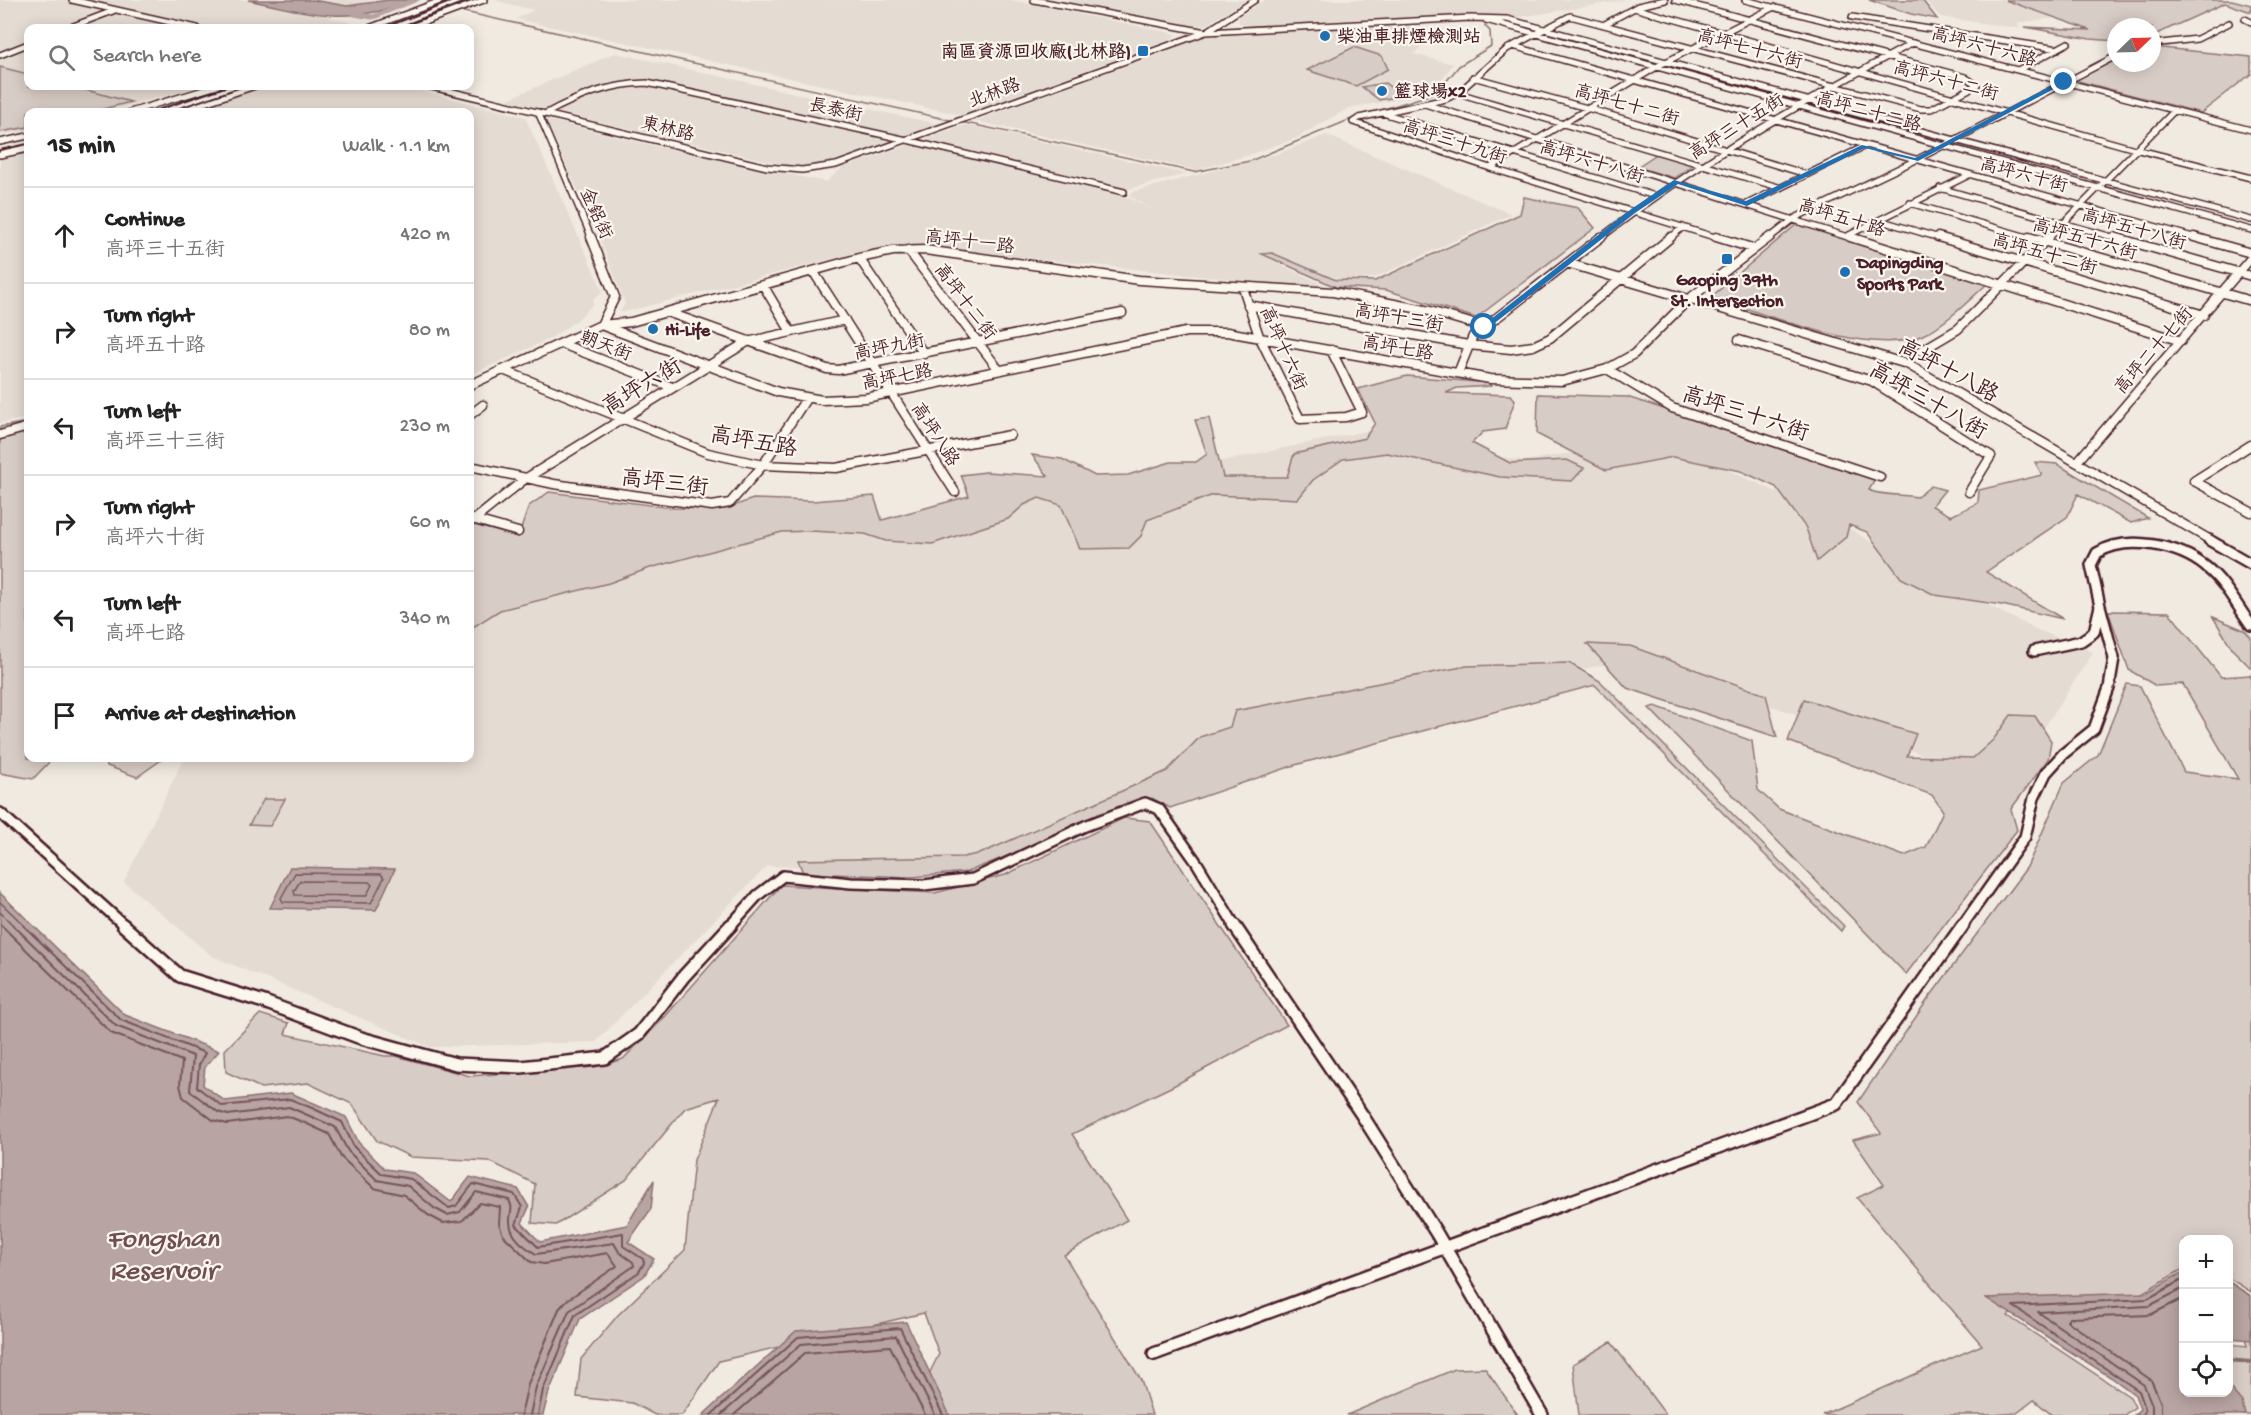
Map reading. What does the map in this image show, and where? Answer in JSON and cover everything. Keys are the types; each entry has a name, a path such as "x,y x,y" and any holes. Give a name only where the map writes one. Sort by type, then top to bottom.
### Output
{"main road":[{"path":"401,24 470,0"},
{"path":"412,24 470,0"},
{"path":"171,108 225,90"},
{"path":"183,108 236,90"},
{"path":"0,152 24,147"}],"street":[{"path":"62,0 176,24"},
{"path":"72,0 165,24"},
{"path":"380,24 443,0"},
{"path":"419,24 484,0"},
{"path":"1034,0 1206,32 1255,0"},
{"path":"1605,24 1634,8 1665,0"},
{"path":"1675,0 1887,58"},
{"name":"高坪六十六路","path":"1745,0 2251,130"},
{"path":"78,24 123,7"},
{"path":"1490,168 1631,81 1774,7"},
{"name":"高坪六十二街","path":"1634,8 2135,149 2251,178"},
{"path":"1840,24 1861,10"},
{"path":"1231,16 1236,24 1255,30"},
{"name":"高坪七十六街","path":"1540,32 1570,16 1921,109 1931,110 1977,85 1976,81 1887,58"},
{"path":"1852,17 2058,49"},
{"name":"高坪二十二路","path":"1206,32 1481,18 2251,225"},
{"path":"2161,43 2197,39 2229,23"},
{"name":"北林路","path":"791,171 836,165 1206,32"},
{"name":"高坪三十九街","path":"1540,32 1493,59 1458,93 1446,99 1359,117 1353,122 1490,168 1752,248"},
{"name":"高坪三十五街","path":"1458,373 1473,336 1655,196 1772,120 1913,43"},
{"path":"2018,70 2068,43"},
{"path":"0,56 24,46"},
{"name":"高坪六十街","path":"1513,46 1631,81 2251,253"},
{"name":"高坪七路","path":"601,326 778,392 806,399 836,401 892,393 1186,332 1214,331 1259,336 1490,379 1562,381 1607,369 1634,354 1689,299 1752,248 1795,218 1916,160 2107,60"},
{"name":"高坪七十二街","path":"1473,77 1587,108 1806,174"},
{"name":"長泰街","path":"541,113 595,88 630,83 647,84 907,140 1124,192"},
{"path":"143,108 204,90"},
{"path":"190,108 243,90"},
{"name":"東林路","path":"445,90 791,171"},
{"path":"1458,93 1778,187"},
{"name":"高坪二十二路","path":"1801,103 1948,143"},
{"name":"高坪五十路","path":"1424,104 1538,137 2181,341"},
{"path":"1921,351 1958,329 2175,110"},
{"name":"金鋁街","path":"541,113 614,288 615,297 601,326"},
{"name":"高坪六十八街","path":"1381,113 1655,196"},
{"path":"0,142 24,137"},
{"path":"1747,204 1865,146"},
{"path":"1849,235 1968,174"},
{"name":"高坪五十八街","path":"1940,188 2251,276"},
{"name":"高坪五十六街","path":"1910,203 2251,301"},
{"name":"高坪五十二街","path":"1879,220 2204,315"},
{"name":"高坪十三街","path":"1248,305 1468,345 1511,349 1533,346 1550,338 1683,227"},
{"name":"高坪十一路","path":"474,383 601,326 631,322 859,258 908,250 984,257 1139,280 1332,292 1384,300 1484,327"},
{"name":"高坪十二街","path":"908,250 999,370"},
{"path":"859,258 924,354"},
{"name":"高坪二十七街","path":"2077,462 2083,458 2251,258"},
{"name":"高坪十八路","path":"1567,263 1907,363 2251,564"},
{"name":"高坪八路","path":"813,271 956,492"},
{"path":"763,285 791,332"},
{"name":"高坪十六街","path":"1243,288 1259,336 1300,419 1346,417 1362,412 1331,350"},
{"name":"高坪九街","path":"667,312 827,369 874,365 1122,313"},
{"name":"高坪六街","path":"474,517 525,479 747,342 845,320"},
{"name":"高坪三十八街","path":"1739,340 1872,381 1991,456 1969,492"},
{"name":"朝天街","path":"562,344 672,387"},
{"name":"高坪三十六街","path":"1607,369 1672,408 1880,477"},
{"name":"高坪五路","path":"503,370 708,453 763,465 836,468 1010,435"},
{"name":"高坪三街","path":"474,467 525,479 712,506 730,503 763,465 806,399"},
{"path":"474,411 483,405"},
{"path":"0,435 24,428"},
{"path":"2251,445 2194,481 2251,512"},
{"path":"474,520 518,532"},
{"path":"1154,1354 1836,1104 2025,837 2034,798 2046,773 2063,754 2094,729 2109,688 2114,658 2091,565 2097,553 2112,544 2142,544 2175,552 2204,565 2220,581 2251,625"},
{"path":"2034,651 2081,641 2094,632 2100,606"},
{"path":"0,813 180,976 264,1002 361,1038 456,1064 521,1067 605,1058 639,1034 684,976 758,895 783,876 851,883 924,885 973,879 1085,826 1145,803 1159,809 1191,854 1244,942 1362,1115 1445,1247 1542,1415"}],"shaded area":[{"path":"0,0 250,0 316,15 343,5 322,0 370,0 325,16 351,23 348,24 24,24 24,90 187,90 117,108 24,108 24,131 0,135"},
{"path":"493,0 1011,0 1176,34 1169,40 961,115 516,19 534,10"},
{"path":"1049,0 1246,0 1206,25 1188,27"},
{"path":"1265,0 1627,0 1514,18 1469,14 1255,27 1239,23 1238,17"},
{"path":"1869,0 1922,0 1937,19 1911,14"},
{"path":"1925,0 2004,0 2027,6 2053,18 2016,23 2021,27 2017,28 1940,17"},
{"path":"2005,0 2232,0 2251,5 2251,12 2225,3 2161,32 2161,18 2107,18 2107,40 2025,27 2090,30"},
{"path":"1408,25 1424,45 1413,54 1453,64 1437,85 1410,97 1349,108 1296,138 1246,156 1196,170 975,121 1208,35"},
{"path":"1354,47 1382,56 1388,69 1356,86 1307,70"},
{"path":"2161,48 2251,57 2251,74 2201,113 2074,80 2107,64 2107,72 2161,72"},
{"path":"615,53 938,124 826,164 795,167 506,100"},
{"path":"0,67 24,73 24,90 86,90 131,102 107,108 24,108 24,128 0,132"},
{"name":"籃球場x2","path":"1385,83 1402,96 1379,100 1362,87"},
{"path":"255,90 417,90 525,117 603,292 593,300 593,304 577,320 549,339 474,373 474,108 200,108"},
{"path":"545,119 655,146 826,182 842,168 966,125 1187,174 1116,192 1155,210 1129,196 1132,192 1277,154 1326,135 1511,214 1374,278 1345,280 1276,263 1335,290 913,246 863,251 620,313 625,303 599,236"},
{"path":"24,152 24,419 0,423 0,157"},
{"path":"1658,153 1694,164 1674,178 1637,167"},
{"path":"1524,197 1578,208 1595,228 1476,318 1386,290 1336,287 1262,254 1272,253 1336,280 1375,281 1520,214"},
{"name":"Dapingding Sports Park","path":"1797,224 1987,284 1942,324 1925,334 1904,341 1849,338 1789,323 1711,297"},
{"path":"1407,376 1489,383 1491,386 1457,388 1446,393 1511,395 1515,400 1505,429 1483,432 1472,443 1510,463 1567,460 1584,468 1572,481 1500,477 1387,453 1343,459 1313,480 1298,499 1213,495 1147,520 1141,536 1129,548 1080,549 1061,505 1039,498 1024,505 1008,519 932,544 886,541 865,534 782,532 650,568 609,583 500,610 474,626 474,525 518,537 529,506 549,492 673,508 725,509 753,499 813,501 874,496 882,520 969,496 961,475 986,472 1048,476 1032,455 1062,459 1095,476 1128,475 1171,462 1196,462 1207,454 1195,420 1209,418 1223,477 1287,477 1294,454 1365,438 1375,423 1358,389"},
{"path":"1538,394 1627,397 1876,478 1869,490 1879,493 1917,497 1931,486 1945,490 1932,506 1951,516 1978,503 1979,490 2042,475 2035,462 2057,464 2148,518 2131,523 2078,494 2067,517 1986,572 2063,619 2002,605 1935,595 1901,578 1867,532 1849,525 1846,537 1817,561 1806,528 1776,487 1741,471 1673,457 1606,470 1537,434"},
{"path":"24,423 24,762 49,762 33,779 0,773 0,427"},
{"path":"1366,431 1523,461 1659,439 1832,517 1897,559 2033,628 2093,652 2009,782 1627,660 1251,737 962,868 767,866 596,1042 430,1047 212,956 124,882 182,762 474,762 474,599 794,522 873,525 1203,465"},
{"path":"2108,611 2169,612 2221,677 2251,675 2251,1292 2233,1281 2233,1235 2179,1235 2179,1271 2130,1300 2024,1303 2008,1316 2130,1397 2135,1407 2124,1415 2052,1415 2034,1400 2017,1413 1993,1415 1822,1415 1982,1345 1857,1198 1884,1185 1853,1140 1881,1133 1858,1102 1926,1002 2027,867 2064,783 2098,755 2127,684 2140,686 2184,772 2238,779 2183,684 2156,686 2129,670"},
{"path":"2213,617 2244,630 2251,637 2251,668 2233,650"},
{"path":"1587,644 1630,646 1766,695 1777,737 1627,688"},
{"path":"1569,663 1600,681 1844,926 1841,931 1595,685 1295,765 1170,808 1152,798 967,872 912,877 803,873 798,860 963,857 982,853 1167,771 1200,737 1230,727 1235,711 1467,666"},
{"path":"1804,699 1916,734 1907,756 1973,758 1993,740 2011,715 2035,716 2051,741 2048,759 2011,809 2017,830 1906,974 1649,708 1655,706 1752,741 1758,790 1779,809 1904,856 1926,847 1943,811 1932,795 1788,741"},
{"path":"106,762 158,762 137,777 107,766"},
{"path":"264,799 285,799 270,826 249,825"},
{"path":"1124,818 1150,821 1287,1025 1173,1086 1072,1134 1127,1220 1064,1255 1141,1380 1152,1415 904,1415 910,1412 939,1354 924,1313 719,1361 682,1415 655,1415 632,1403 577,1397 581,1359 618,1315 685,1250 694,1160 719,1098 685,1108 626,1180 556,1225 532,1223 535,1184 489,1161 411,1157 377,1141 352,1104 308,1083 261,1088 226,1072 225,1050 260,1014 289,1023 285,1034 385,1056 396,1056 470,1076 595,1067 623,1059 663,1019 781,885 935,893 1005,875"},
{"path":"2241,1323 2251,1327 2251,1415 2243,1415 2231,1397 2233,1344 2247,1346"},
{"path":"1611,1342 1666,1415 1579,1415 1573,1364"},
{"path":"1485,1368 1518,1415 1347,1415 1455,1369"}],"water":[{"path":"248,0 313,0 347,6 388,0 418,0 373,13 333,15 293,10"},
{"path":"290,867 395,869 376,910 270,908"},
{"name":"Fongshan Reservoir","path":"0,893 125,1015 219,1051 205,1067 203,1085 225,1101 291,1093 346,1117 359,1143 385,1169 413,1173 451,1202 470,1177 518,1189 529,1207 522,1223 540,1242 627,1225 654,1180 651,1209 628,1242 654,1259 644,1276 580,1319 549,1392 543,1415 0,1415"},
{"path":"2179,1274 2179,1397 2233,1397 2233,1392 2242,1402 2245,1415 2134,1415 2140,1409 2135,1395 1986,1298 2146,1293"},
{"path":"2233,1285 2251,1296 2251,1340 2233,1338"},
{"path":"906,1322 949,1414 947,1415 703,1415 796,1331"}],"waterway":[{"path":"372,17 416,0"},
{"path":"460,11 954,121"},
{"path":"354,14 372,17"},
{"path":"961,122 1194,172 1250,161 1349,120 1439,90 1459,66 1491,46 1490,31 1485,26 1486,23"},
{"path":"2233,1360 2251,1362"}],"place":[{"name":"柴油車排煙檢測站","path":"1325,36"},
{"name":"南區資源回收廠(北林路)","path":"1143,51"},
{"name":"籃球場x2","path":"1382,91"},
{"name":"Gaoping 39th St. Intersection","path":"1727,259"},
{"name":"Dapingding Sports Park","path":"1845,272"},
{"name":"Hi-Life","path":"653,329"}],"route":[{"path":"1484,327 1633,212 1677,182 1747,204 1865,146 1916,160 2064,82"}]}
